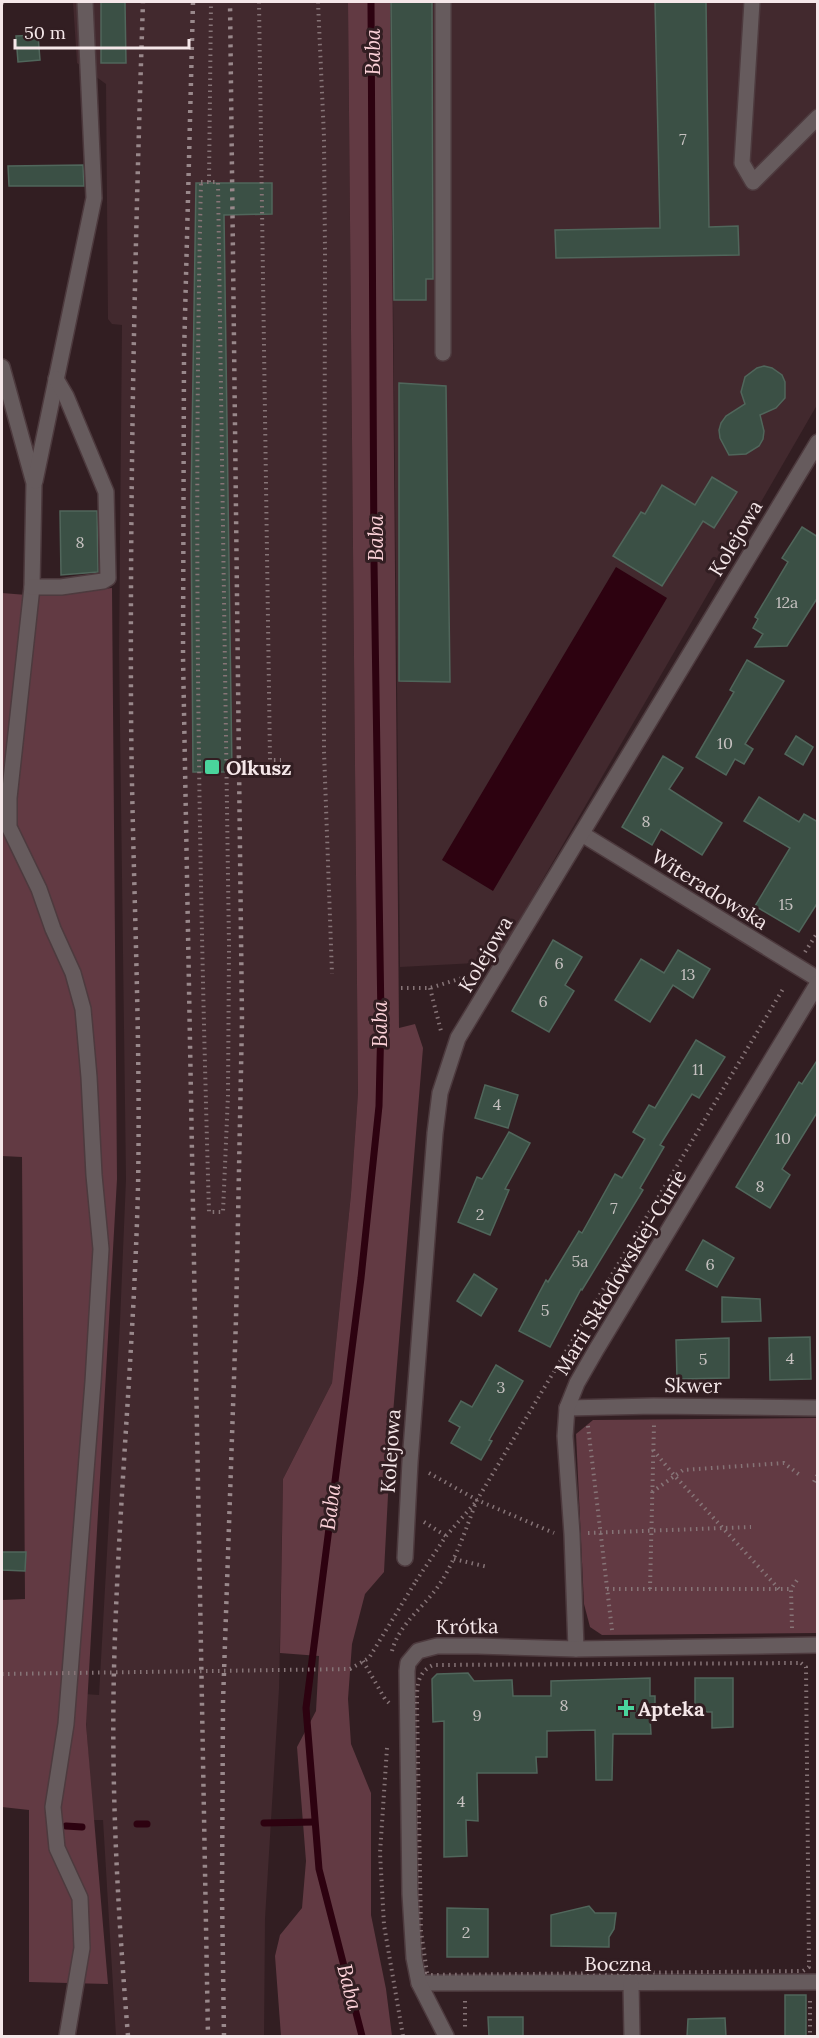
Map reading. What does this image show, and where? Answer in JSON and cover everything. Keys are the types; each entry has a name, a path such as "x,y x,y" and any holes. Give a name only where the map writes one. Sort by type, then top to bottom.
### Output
{"street":[{"path":"67,2037 82,1948 80,1898 57,1848 53,1807 66,1724 101,1249 83,1009 73,972 53,930 39,889 9,827 9,798 32,587 34,483 94,198 85,2"},
{"path":"443,2 443,354"},
{"path":"752,2 742,163 753,182 818,117"},
{"path":"2,367 34,483"},
{"path":"32,587 61,587 103,581 108,578 106,492 66,396 56,379"},
{"name":"Kolejowa","path":"405,1558 435,1133 440,1093 458,1038 818,442"},
{"name":"Witeradowska","path":"582,834 818,981"},
{"name":"Marii Skłodowskiej-Curie","path":"576,1649 566,1436 567,1408 577,1383 591,1358 818,981"},
{"name":"Skwer","path":"567,1408 654,1406 818,1408"},
{"name":"Krótka","path":"447,2037 419,1983 414,1958 410,1894 407,1671 408,1663 418,1651 437,1646 614,1649 818,1646"},
{"name":"Boczna","path":"419,1983 465,1979 814,1988"},
{"path":"631,1984 632,2037"}],"path":[{"path":"209,182 211,2"},
{"path":"260,2 270,760 281,760"},
{"path":"318,2 324,137 325,252 324,751 332,974"},
{"path":"201,182 209,182 218,182 229,924 228,1095 223,1212 209,1212 199,880 196,592 201,182"},
{"path":"802,958 818,932"},
{"path":"401,988 430,988 502,966"},
{"path":"430,988 449,1063"},
{"path":"392,1661 394,1643 418,1609 439,1585 454,1559 477,1500 783,989"},
{"path":"650,1589 654,1406"},
{"path":"587,1419 614,1649"},
{"path":"653,1449 779,1589"},
{"path":"410,1462 477,1500 559,1534 751,1527"},
{"path":"652,1492 683,1470 784,1463 801,1476"},
{"path":"814,1482 818,1474"},
{"path":"2,1674 350,1669 369,1658 446,1536 477,1500"},
{"path":"454,1559 488,1567"},
{"path":"793,1646 791,1589 799,1577"},
{"path":"607,1589 791,1589"},
{"path":"363,1661 384,1699"},
{"path":"801,1664 806,1667 809,1966 803,1971 465,1979 427,1973 421,1931 417,1686 418,1678 425,1669 433,1665 801,1664"},
{"path":"392,1705 393,1697"},
{"path":"387,1747 380,1852 384,1925 403,2037"},
{"path":"465,1979 465,2037"},
{"path":"810,2037 814,1988"}],"shaded area":[{"path":"73,2 348,2 358,1093 351,1194 332,1383 283,1479 279,1689 265,1919 264,2036 116,2036 103,1820 93,1820 84,1694 99,1695 126,1179 119,650 122,325 112,324 108,319 106,84 77,63"},
{"path":"348,2 390,2 399,1028 415,1024 423,1048 391,1438 384,1572 365,1594 352,1644 348,1699 351,1744 371,1793 371,1915 386,1989 392,2036 281,2036 275,1956 280,1935 302,1908 306,1861 297,1747 316,1711 319,1656 280,1653 283,1479 332,1383 351,1194 358,1093"},
{"path":"390,2 817,2 817,405 495,962 400,967"},
{"path":"616,567 667,598 493,891 442,860"},
{"path":"112,588 117,1179 86,1724 108,1984 29,1982 29,1810 2,1807 2,1600 25,1599 22,1157 2,1156 2,593 39,596"},
{"path":"817,1418 817,1633 602,1635 590,1627 584,1604 576,1434 593,1420"}],"building":[{"path":"101,2 125,2 126,63 101,63"},
{"path":"391,2 432,2 433,279 426,279 426,300 394,300"},
{"path":"655,2 706,2 709,227 738,226 739,255 556,258 555,230 660,228"},
{"path":"38,35 40,60 18,62 16,36"},
{"path":"83,165 84,186 9,186 8,166"},
{"path":"196,183 272,183 272,214 224,215 232,772 193,772 191,503"},
{"path":"764,366 782,375 785,382 785,398 776,408 760,415 764,431 759,446 746,454 729,455 720,438 721,423 726,416 745,404 741,392 745,377"},
{"path":"399,383 446,386 450,682 399,681"},
{"path":"712,477 737,492 714,528 703,521 662,586 613,556 641,512 645,514 662,485 695,505"},
{"path":"60,511 97,511 98,572 61,575"},
{"path":"802,527 818,537 818,597 787,646 755,647 763,634 753,628 758,619 755,617 788,562 782,558"},
{"path":"747,660 784,681 745,744 753,749 744,764 735,759 726,775 696,757 734,692 730,690"},
{"path":"796,736 813,747 803,765 785,754"},
{"path":"663,756 683,768 669,789 722,823 702,855 661,829 652,845 622,827"},
{"path":"759,797 799,822 804,814 818,822 818,902 799,932 755,906 790,848 744,821"},
{"path":"553,940 582,957 565,985 574,991 549,1032 512,1011"},
{"path":"678,950 710,969 693,998 673,985 650,1022 615,1000 641,959 664,973"},
{"path":"696,1040 725,1057 699,1098 692,1094 660,1145 664,1147 640,1188 643,1190 581,1289 550,1347 519,1331 546,1280 548,1282 579,1231 582,1233 615,1174 622,1178 645,1139 633,1132 649,1105 655,1108"},
{"path":"818,1059 818,1111 782,1169 790,1175 770,1208 736,1187 799,1082 802,1084"},
{"path":"485,1085 518,1095 508,1128 475,1118"},
{"path":"509,1132 530,1143 505,1189 509,1190 490,1235 458,1222 477,1177 482,1179"},
{"path":"703,1240 734,1258 717,1287 686,1270"},
{"path":"474,1274 497,1289 481,1316 457,1301"},
{"path":"722,1297 760,1299 761,1321 722,1322"},
{"path":"810,1337 811,1379 770,1380 769,1338"},
{"path":"729,1338 729,1378 677,1379 676,1340"},
{"path":"496,1365 523,1381 489,1440 492,1441 481,1460 451,1443 460,1427 449,1421 461,1401 472,1407"},
{"path":"2,1552 26,1552 25,1571 2,1570"},
{"path":"468,1673 474,1681 512,1680 513,1696 551,1696 551,1681 650,1678 650,1696 655,1696 655,1718 650,1718 651,1734 613,1734 612,1780 596,1780 595,1730 547,1731 547,1757 536,1757 537,1773 477,1773 478,1821 466,1820 467,1856 444,1857 444,1721 433,1722 432,1679 437,1674"},
{"path":"695,1678 733,1678 733,1727 712,1728 712,1712 695,1712"},
{"path":"589,1906 595,1913 616,1913 614,1929 609,1937 609,1947 551,1946 551,1915"},
{"path":"447,1908 488,1909 488,1957 447,1957"},
{"path":"785,1995 806,1995 806,2037 785,2037"},
{"path":"488,2017 523,2017 523,2037 489,2037"},
{"path":"725,2018 726,2037 687,2037 688,2019"}],"waterway":[{"name":"Baba","path":"362,2036 319,1869 306,1708 361,1278 379,1106 381,1019 374,562 371,2"},
{"path":"264,1823 314,1822"},
{"path":"137,1824 147,1824"},
{"path":"66,1826 82,1827"}],"railway":[{"path":"128,2036 116,1853 113,1715 116,1609 138,1188 131,531 143,2"},
{"path":"193,2 184,355 183,656 208,2036"},
{"path":"224,2036 223,1702 236,1319 242,1020 230,2"}],"place":[{"name":"Olkusz","path":"212,767"},
{"name":"Apteka","path":"626,1708"}]}
